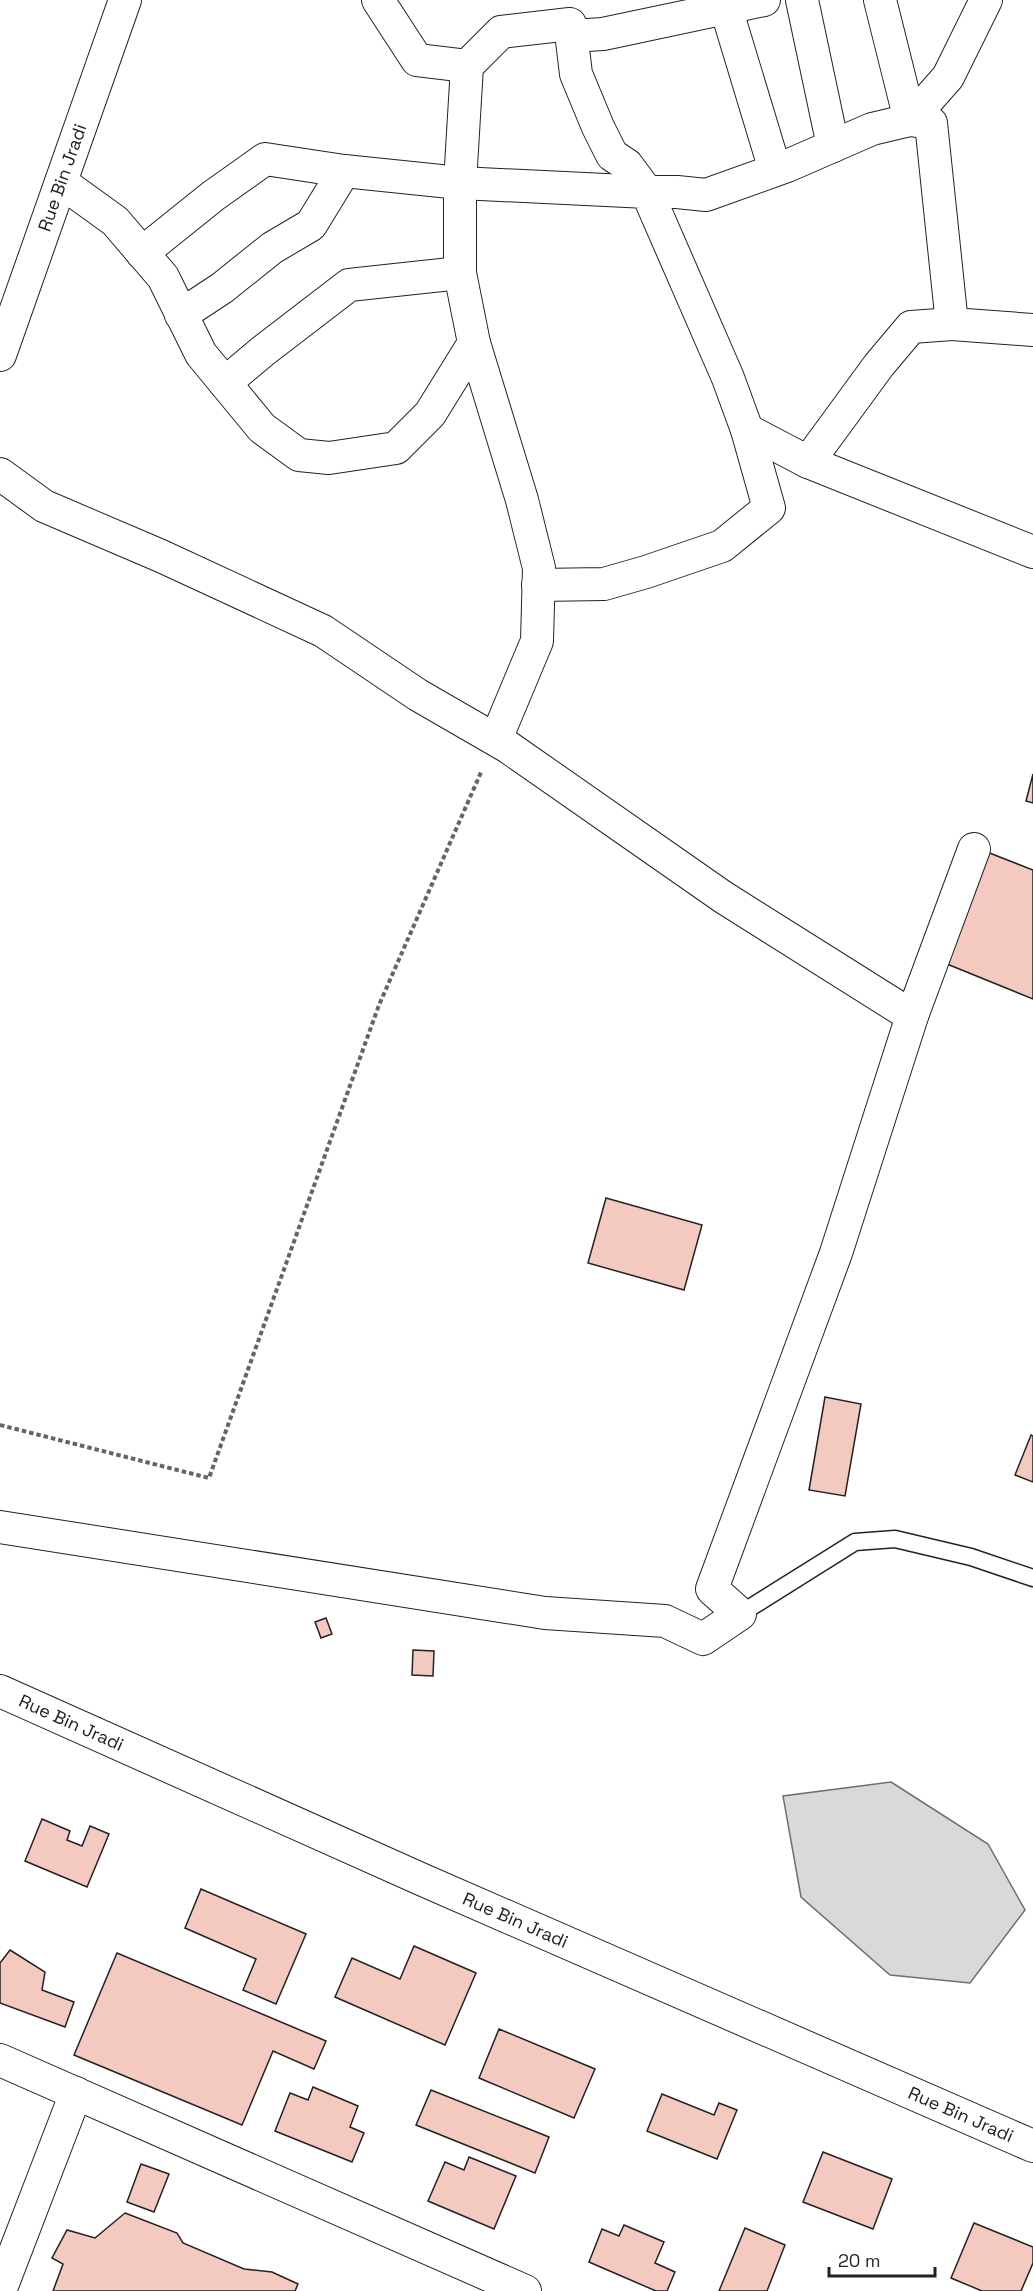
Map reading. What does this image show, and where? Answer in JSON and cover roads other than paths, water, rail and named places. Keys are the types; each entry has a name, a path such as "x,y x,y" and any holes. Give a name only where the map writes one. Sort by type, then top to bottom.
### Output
{"street":[{"name":"Rue Bin Jradi","path":"0,355 125,0"},
{"path":"378,0 417,60 468,66"},
{"path":"571,36 603,34 764,0"},
{"path":"802,0 833,146"},
{"path":"880,0 910,120"},
{"path":"910,120 948,77 986,0"},
{"path":"726,8 775,170"},
{"path":"496,739 537,641 538,585 539,568 522,500 474,343 460,273 460,183 468,66 501,32 570,24 576,74 598,128 612,155 627,165 647,192 728,378 747,430 769,508 722,546 646,572 604,584 538,585"},
{"path":"142,253 213,196 265,159 344,171 460,183 706,195 775,170 872,129 910,120 931,123 952,324"},
{"path":"182,315 222,288 272,248 310,225 344,171"},
{"path":"61,182 115,221 164,277 201,354 262,428 299,455 329,458 396,448 430,414 474,343"},
{"path":"225,383 350,285 460,273"},
{"path":"808,462 879,365 911,327 952,324 1033,330"},
{"path":"747,430 808,462 1033,552"},
{"path":"0,474 44,506 161,556 323,631 418,695 496,739 723,897 912,1016"},
{"path":"0,1527 545,1613 665,1621 703,1639 740,1614 712,1589 836,1253 912,1016 974,849"},
{"name":"Rue Bin Jradi","path":"0,1691 1033,2146"},
{"path":"0,2060 525,2291"},
{"path":"0,2291 76,2093"}],"lane":[{"path":"740,1614 855,1542 896,1539 971,1557 1033,1578"}]}
